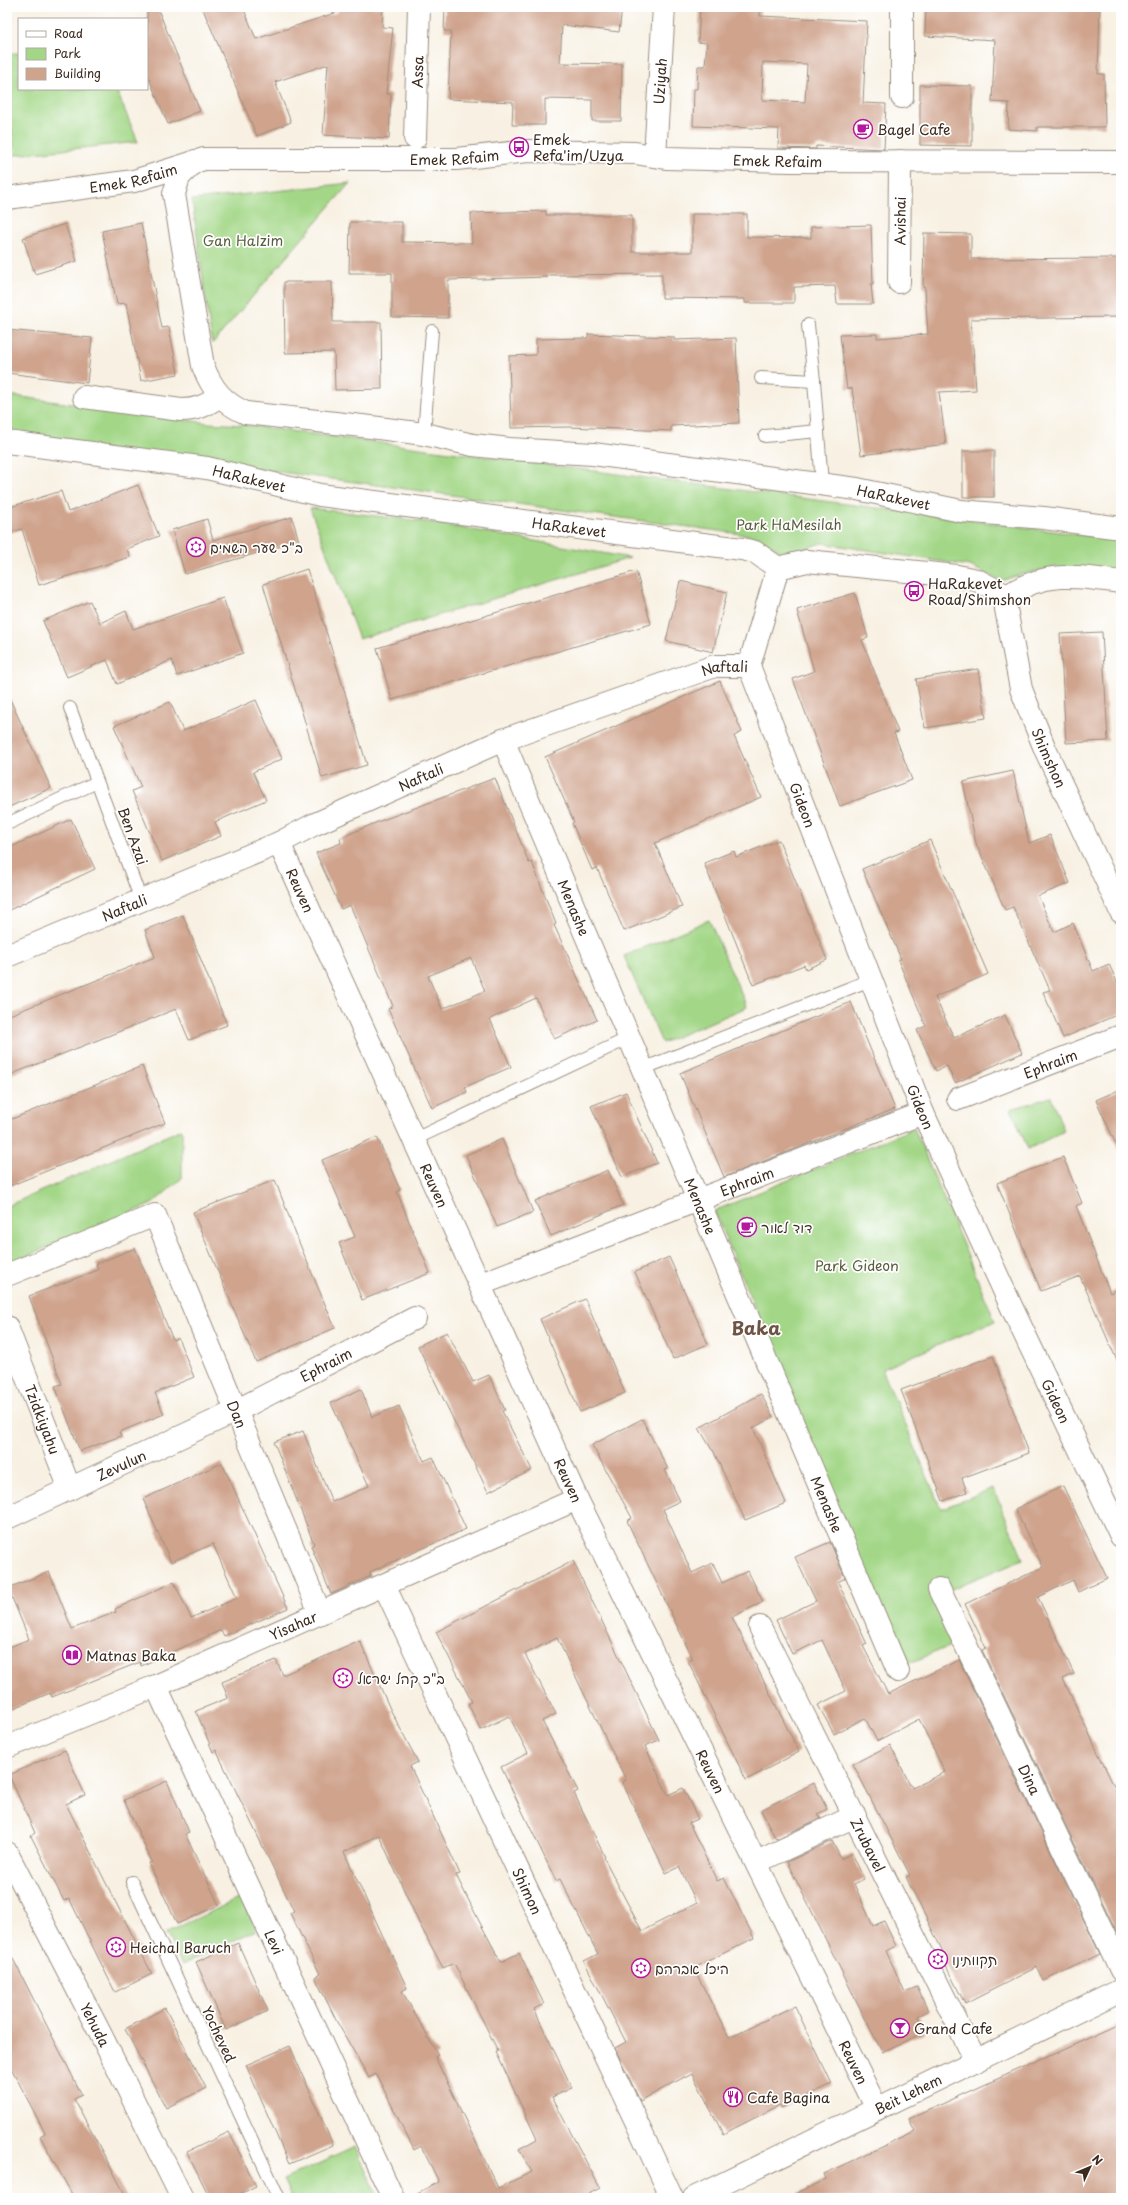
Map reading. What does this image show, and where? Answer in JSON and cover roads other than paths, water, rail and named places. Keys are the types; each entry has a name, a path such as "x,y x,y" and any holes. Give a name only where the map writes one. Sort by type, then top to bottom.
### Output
{"street":[{"name":"Assa","path":"414,138 419,7"},
{"name":"Uziyah","path":"655,156 664,7"},
{"path":"902,7 902,97"},
{"name":"Emek Refaim","path":"7,198 134,181 165,173 195,161 352,158 456,159 528,151 635,153 655,156 791,161 1121,162"},
{"name":"HaRakevet","path":"195,161 183,172 176,182 175,201 203,366 209,382 219,396 231,407 246,413 424,434 473,445 510,450 593,454 822,484 876,492 961,511 1044,518 1121,528"},
{"name":"Avishai","path":"898,282 900,161"},
{"path":"84,397 181,410 195,410 208,405 219,396"},
{"name":"HaRakevet","path":"7,442 207,468 294,490 343,498 742,549 754,552 778,568"},
{"path":"778,568 807,560 957,576 977,580 1007,596 1030,583 1056,576 1078,576 1121,582"},
{"name":"Naftali","path":"7,956 279,843 313,825 503,740 715,666 749,666 778,568"},
{"name":"Shimshon","path":"1007,596 1007,621 1021,689 1045,749 1121,912"},
{"name":"Gideon","path":"749,666 873,979 923,1112 1012,1308 1121,1536"},
{"name":"Menashe","path":"503,740 898,1671"},
{"name":"Reuven","path":"279,843 415,1139 577,1499 757,1862 877,2109"},
{"name":"Ephraim","path":"958,1099 1121,1036"},
{"name":"Ephraim","path":"480,1284 923,1112"},
{"name":"Dan","path":"7,1275 155,1215 320,1613"},
{"name":"Ephraim","path":"236,1411 415,1318"},
{"name":"Tzidkiyahu","path":"7,1326 70,1489"},
{"name":"Zevulun","path":"7,1518 236,1411"},
{"name":"Yisahar","path":"7,1747 156,1686 577,1499"},
{"name":"Shimon","path":"384,1585 672,2198"},
{"name":"Dina","path":"939,1589 1121,1970"},
{"name":"Zrubavel","path":"760,1627 976,2061"},
{"name":"Levi","path":"156,1686 393,2198"},
{"path":"757,1862 855,1816"},
{"name":"Yehuda","path":"7,1853 100,2033 182,2198"},
{"name":"Beit Lehem","path":"694,2198 1121,1990"}],"lane":[{"path":"808,325 822,484"},
{"path":"424,434 432,331"},
{"path":"761,378 814,381"},
{"path":"765,436 818,431"},
{"name":"Ben Azai","path":"70,708 141,900"},
{"path":"7,824 97,782"},
{"path":"642,1069 873,979"},
{"path":"415,1139 629,1038"},
{"name":"Yocheved","path":"132,1882 279,2198"}],"place":[{"name":"Bagel Cafe","path":"863,129"},
{"name":"Emek Refa'im/Uzya","path":"519,147"},
{"name":"ב\"כ שער השמים","path":"196,547"},
{"name":"HaRakevet Road/Shimshon","path":"914,591"},
{"name":"דוד לאור","path":"747,1227"},
{"name":"Matnas Baka","path":"72,1655"},
{"name":"ב\"כ קהל ישראל","path":"343,1678"},
{"name":"Heichal Baruch","path":"116,1947"},
{"name":"תקוותינו","path":"938,1959"},
{"name":"היכל אברהם","path":"641,1968"},
{"name":"Grand Cafe","path":"900,2028"},
{"name":"Cafe Bagina","path":"733,2097"}],"district":[{"name":"Baka","path":"756,1327"}],"park label":[{"name":"Gan HaIzim","path":"243,240"},
{"name":"Park HaMesilah","path":"789,524"},
{"name":"Park Gideon","path":"857,1265"}]}
